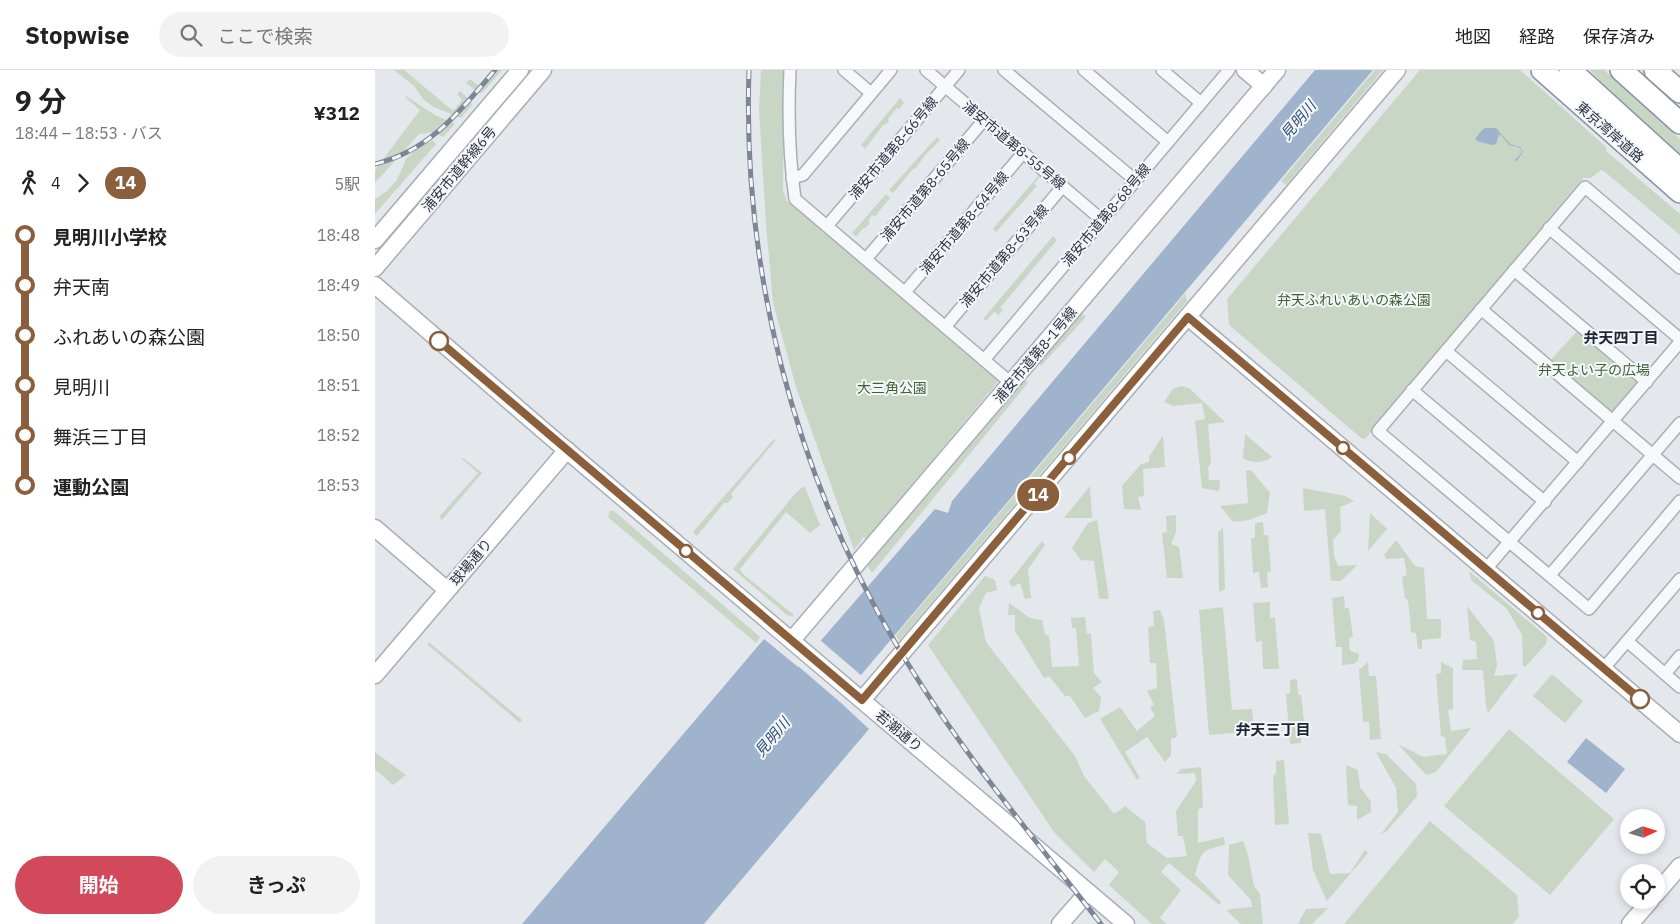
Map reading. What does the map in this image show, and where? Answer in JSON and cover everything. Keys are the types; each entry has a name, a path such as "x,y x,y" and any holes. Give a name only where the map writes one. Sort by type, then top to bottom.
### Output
{"highway":[{"name":"東京湾岸道路","path":"1542,70 1680,192"},
{"name":"東京湾岸道路","path":"1570,70 1680,170"},
{"path":"1581,70 1628,124"},
{"path":"1621,70 1680,122"},
{"path":"1655,70 1680,92"}],"street":[{"name":"浦安市道幹線6号","path":"375,240 520,70"},
{"name":"浦安市道幹線6号","path":"375,268 543,70"},
{"path":"790,70 790,128 792,178 795,199 1011,383"},
{"path":"844,70 871,93"},
{"path":"792,178 803,175 891,70"},
{"name":"浦安市道第8-55号線","path":"926,70 1102,220"},
{"name":"浦安市道第8-66号線","path":"827,226 959,70"},
{"path":"1004,70 1135,180"},
{"path":"1084,70 1168,142"},
{"path":"1162,70 1201,103"},
{"name":"浦安市道第8-68号線","path":"984,360 1229,70"},
{"path":"1245,70 1264,86"},
{"name":"浦安市道第8-1号線","path":"792,640 1277,70"},
{"path":"857,696 1188,317 1397,70"},
{"name":"浦安市道第8-65号線","path":"866,259 984,120"},
{"name":"浦安市道第8-64号線","path":"905,292 1023,153"},
{"name":"浦安市道第8-63号線","path":"945,326 1063,186"},
{"path":"1680,268 1585,187 1378,431 1589,609 1680,501"},
{"path":"1487,569 1680,341 1549,228"},
{"path":"1514,270 1647,382"},
{"name":"若潮通り","path":"375,285 1126,924"},
{"path":"1481,310 1680,478"},
{"path":"1188,317 1680,734"},
{"path":"1446,351 1578,462"},
{"path":"1412,390 1545,502"},
{"path":"1550,576 1680,422"},
{"name":"球場通り","path":"375,675 567,450"},
{"path":"375,528 447,590"},
{"path":"1604,668 1680,579"},
{"path":"1627,642 1680,686"},
{"path":"1665,674 1680,656"},
{"path":"1665,884 1680,866"},
{"path":"1060,924 1088,892"},
{"path":"1630,924 1643,909"}],"green space":[{"path":"394,70 404,70 452,110 462,100 457,94 460,91 471,101 472,105 461,118 434,107 424,100 414,86"},
{"path":"492,70 502,70 482,93 478,93 466,83 470,79 479,86"},
{"name":"大三角公園","path":"761,70 784,70 783,190 787,202 791,202 1000,379 866,540 864,537 854,550 796,387 773,303 759,110"},
{"path":"1375,70 1383,70 1286,185 1281,181"},
{"name":"弁天ふれいあいの森公園","path":"1420,70 1520,70 1607,148 1606,151 1680,214 1680,235 1605,172 1601,170 1591,178 1583,178 1365,439 1361,438 1229,325 1227,299"},
{"path":"1590,70 1604,70 1680,139 1680,161 1630,115"},
{"path":"406,96 435,115 455,124 443,137 433,132 419,134 375,183 375,170 420,110"},
{"path":"900,98 904,103 899,109 897,108 888,119 889,121 884,124 865,149 861,145"},
{"path":"937,137 940,140 915,169 893,193 889,190"},
{"path":"432,140 436,144 375,214 375,199 387,191 397,180 406,159 415,150"},
{"path":"1039,175 1040,177 1034,184 1037,186 996,232 993,229"},
{"path":"886,194 890,198 875,216 872,215 868,221 870,223 856,237 852,233"},
{"path":"1053,236 1057,240 1000,308 1003,310 999,315 994,312 986,321 983,319"},
{"path":"1185,294 1187,301 899,641 896,635"},
{"path":"1080,312 1086,317 1041,366 1038,362"},
{"name":"弁天よい子の広場","path":"1579,329 1638,380 1639,384 1616,412 1611,412 1550,361"},
{"path":"1024,378 1028,383 872,573 866,563"},
{"path":"1181,386 1189,388 1225,422 1208,424 1211,464 1208,467 1209,480 1220,480 1219,491 1202,488 1195,421 1205,419 1202,403 1173,406 1164,402 1173,389"},
{"path":"1245,434 1272,457 1265,461 1257,462 1243,458"},
{"path":"1163,435 1165,467 1143,469 1144,496 1138,497 1141,510 1124,509 1122,486 1141,464 1149,462 1149,457"},
{"path":"774,439 776,440 731,494 733,497 728,503 724,503 697,536 693,532"},
{"path":"463,458 482,473 442,520 439,517 478,473"},
{"path":"1251,470 1270,493 1267,513 1249,520 1233,522 1220,506 1248,503 1246,471"},
{"path":"1090,486 1092,518 1064,518"},
{"path":"805,487 820,525 810,533 786,512 740,569 743,574 793,614 793,617 787,615 733,569 794,495 801,488"},
{"path":"1303,488 1345,496 1354,501 1340,507 1341,531 1333,540 1334,556 1338,566 1357,565 1341,581 1331,581 1325,509 1304,511"},
{"path":"610,511 614,511 760,637 756,643 608,517"},
{"path":"1370,513 1387,529 1368,551"},
{"path":"1176,515 1176,532 1171,544 1179,547 1183,578 1167,578 1162,533 1167,532 1166,516"},
{"path":"1097,520 1109,599 1099,599 1094,561 1081,560 1072,548 1088,523"},
{"path":"1263,522 1264,535 1268,535 1271,571 1267,573 1268,587 1261,588 1259,572 1253,573 1251,539 1255,537 1255,523"},
{"path":"1223,527 1225,589 1219,592 1218,533"},
{"path":"1396,540 1415,566 1424,568 1427,619 1441,619 1441,638 1422,640 1422,649 1418,649 1416,633 1411,632 1408,600 1405,598 1402,577 1407,575 1404,558 1386,559 1384,555"},
{"path":"1042,541 1045,545 1028,569 1031,598 1025,599 1020,583 1012,587 1009,582"},
{"path":"1469,571 1547,637 1546,644 1525,667 1523,665 1522,635 1507,609 1471,580"},
{"path":"985,576 995,580 997,590 986,593 979,608 986,642 1075,756 1084,776 1114,814 1125,806 1145,822 1147,843 1167,858 1187,856 1183,836 1178,836 1176,811 1196,781 1195,773 1176,774 1181,769 1201,767 1203,808 1198,809 1198,843 1224,837 1225,845 1203,853 1195,875 1221,902 1219,905 1169,863 1161,872 1181,890 1160,918 1167,924 1152,924 1109,885 1119,872 1105,859 1094,872 1054,832 928,645"},
{"path":"1344,596 1345,608 1349,608 1353,637 1349,638 1350,651 1359,654 1358,661 1353,664 1342,665 1342,647 1336,647 1332,598"},
{"path":"1270,602 1270,618 1275,618 1279,669 1263,669 1262,641 1256,642 1253,603"},
{"path":"1009,603 1030,618 1042,620 1045,635 1049,635 1052,667 1079,666 1076,628 1072,628 1071,618 1085,617 1087,634 1091,634 1094,673 1102,682 1093,688 1101,697 1099,711 1085,718 1070,696 1065,696 1049,676 1044,678 1015,631 1015,615 1008,615"},
{"path":"1467,606 1494,641 1497,665 1494,676 1518,674 1488,713 1483,670 1462,670 1463,660 1477,659 1476,642 1470,640"},
{"path":"1223,607 1232,710 1252,709 1254,731 1209,735 1199,610"},
{"path":"1160,610 1164,620 1177,737 1171,739 1171,755 1165,762 1147,737 1125,752 1140,778 1137,780 1100,719 1120,707 1137,731 1155,716 1150,707 1154,705 1147,691 1157,688 1156,663 1150,663 1148,627 1154,626 1153,611"},
{"path":"429,642 522,720 520,723 427,644"},
{"path":"1368,662 1369,676 1376,676 1381,739 1370,740 1369,722 1363,722 1359,670"},
{"path":"1441,662 1453,668 1453,709 1448,710 1451,731 1471,728 1436,772 1426,775 1398,744 1423,757 1447,754 1445,737 1441,736 1436,674 1441,673"},
{"path":"1552,674 1583,701 1565,723 1533,696"},
{"path":"1297,679 1298,695 1301,695 1305,729 1301,730 1301,743 1290,744 1286,694 1290,693 1290,680"},
{"path":"1509,729 1614,819 1550,895 1444,806"},
{"path":"375,752 406,775 393,785 375,769"},
{"path":"1376,752 1386,754 1416,784 1417,796 1387,831 1381,834 1398,812 1396,788"},
{"path":"1284,760 1289,824 1275,825 1273,776 1276,773 1276,761"},
{"path":"1346,765 1358,770 1360,787 1371,802 1371,812 1357,820 1357,806 1348,805"},
{"path":"1430,821 1517,895 1519,916 1513,924 1344,924"},
{"path":"1308,833 1321,834 1330,874 1350,873 1365,850 1368,853 1327,901 1313,870"},
{"path":"1243,841 1248,855 1254,886 1260,894 1263,924 1241,924 1227,911 1230,909 1252,907 1251,900 1228,875 1229,845"},
{"path":"1328,908 1312,924 1298,924 1306,909"}],"water":[{"name":"見明川","path":"1315,70 1373,70 839,701 869,729 704,924 522,924 764,639 798,667 935,509 948,513 952,501"},
{"path":"1485,128 1496,128 1510,144 1520,147 1523,152 1516,162 1515,160 1522,152 1521,150 1519,147 1509,145 1501,135 1499,135 1496,144 1492,145 1475,139"},
{"path":"1586,738 1625,769 1606,793 1567,762"}],"pier":[{"path":"820,640 862,676 840,702 798,666"}],"railway":[{"path":"375,164 412,150 428,139 456,114 495,70"},
{"path":"749,70 749,145 755,219 766,294 782,367 803,439 829,510 860,578 896,644 919,681 994,787 1101,924"}],"bus line":[{"name":"14","path":"439,341 862,700 1188,317 1640,699"}],"district":[{"name":"弁天四丁目","path":"1621,337"},
{"name":"弁天三丁目","path":"1273,729"}]}
